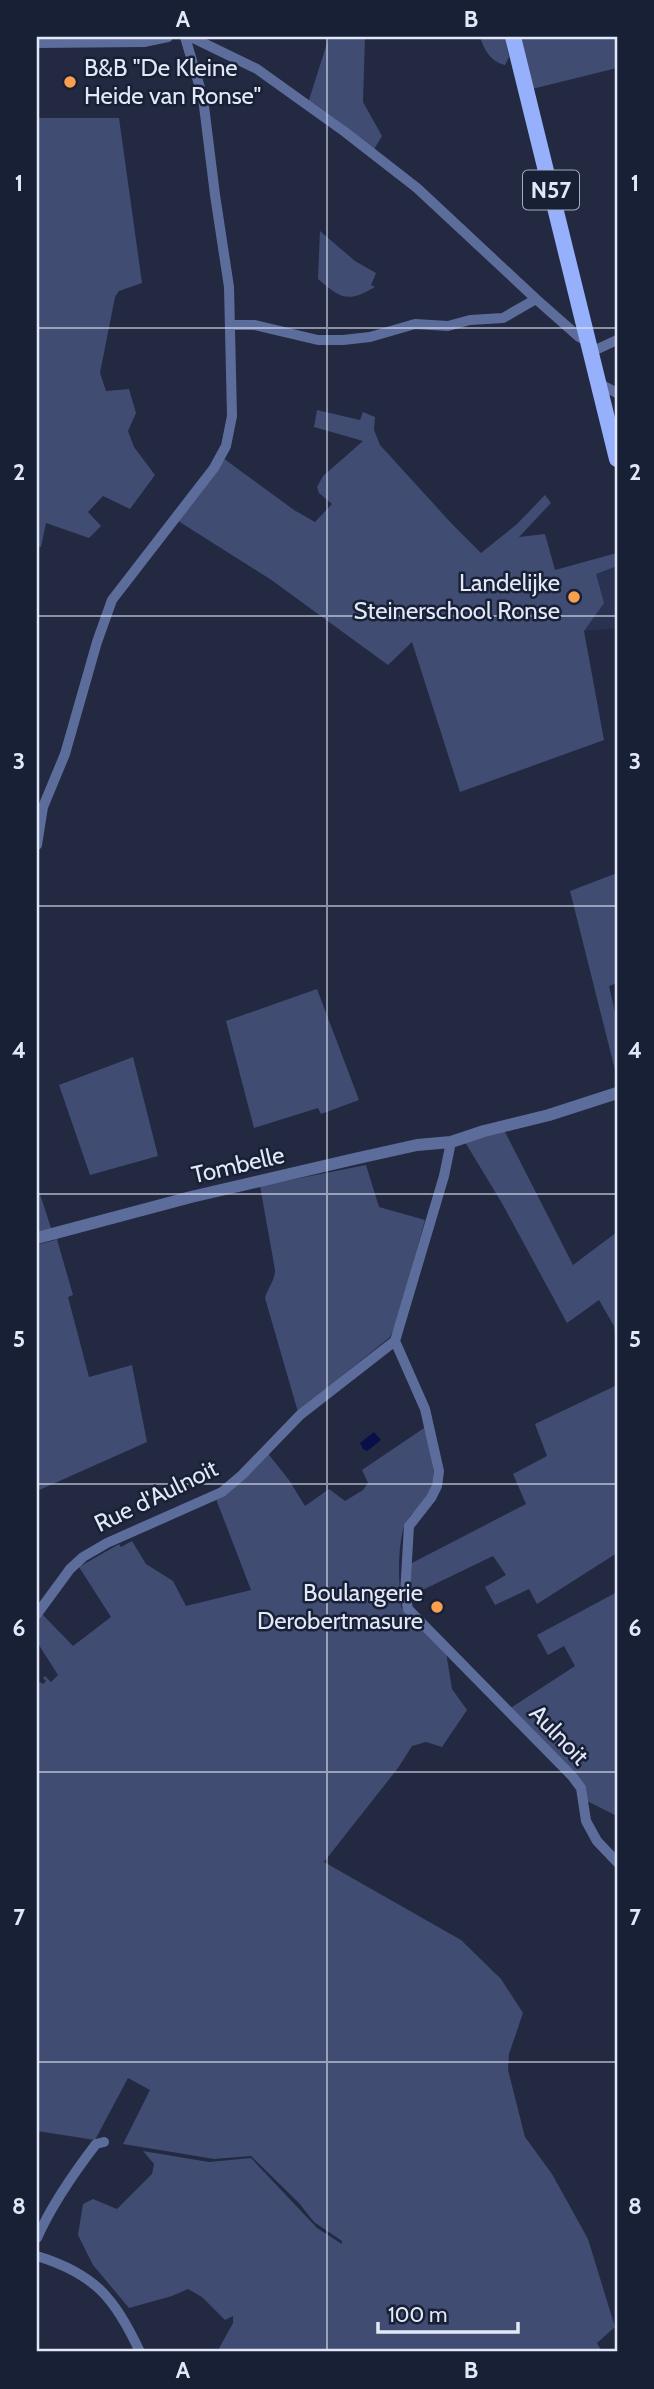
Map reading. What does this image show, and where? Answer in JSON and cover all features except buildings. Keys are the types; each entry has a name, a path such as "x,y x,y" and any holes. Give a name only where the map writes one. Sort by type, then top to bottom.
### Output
{"main road":[{"name":"N57","path":"513,37 617,459"}],"street":[{"path":"37,43 144,42 168,37"},
{"path":"37,845 43,807 68,746 97,642 112,600 214,468 226,446 230,430 233,399 228,272 203,97 185,37"},
{"path":"191,37 257,69 345,132 417,188 590,347 617,340"},
{"path":"231,325 255,325 305,337 343,340 370,337 415,324 448,326 470,320 503,318 536,299"},
{"path":"598,383 617,393"},
{"name":"Tombelle","path":"37,1238 180,1200 354,1159 417,1145 451,1142 617,1093"},
{"path":"396,1341 444,1176 451,1142"},
{"name":"Rue d'Aulnoit","path":"37,1614 83,1557 107,1542 222,1492 300,1415 396,1341"},
{"name":"Aulnoit","path":"396,1341 425,1409 439,1471 437,1486 431,1498 409,1526 406,1536 406,1603 410,1613 448,1648 505,1710 572,1776 581,1788 586,1821 597,1841 617,1862"},
{"path":"37,2238 53,2205 74,2174 96,2144 104,2142"},
{"path":"37,2256 78,2272 98,2287 120,2313 140,2352"}],"shaded area":[{"path":"329,37 365,37 363,102 382,136 373,151 308,103"},
{"path":"480,37 505,37 509,57 505,65 489,55"},
{"path":"520,37 617,37 617,68 532,89"},
{"path":"37,118 119,118 142,283 119,291 115,297 100,373 106,391 129,389 136,413 128,431 134,447 155,475 130,509 103,496 88,512 101,526 89,538 46,523 41,547 37,547"},
{"path":"320,231 355,261 376,273 371,285 375,287 351,297 339,295 318,279"},
{"path":"317,410 360,420 363,412 375,417 374,430 380,445 481,553 517,524 545,495 551,503 519,537 545,534 555,570 617,553 617,566 596,574 604,603 584,631 604,740 460,792 412,642 388,665 270,579 175,519 223,458 294,510 315,522 332,504 319,493 317,487 323,476 363,441 314,427"},
{"name":"Landelijke Steinerschool Ronse","path":"617,553 617,628 584,631 523,579"},
{"path":"617,873 617,983 609,986 617,1021 617,1078 570,891"},
{"path":"317,989 359,1100 321,1114 318,1108 254,1128 226,1021"},
{"path":"133,1057 158,1156 90,1175 59,1085"},
{"path":"504,1130 573,1265 617,1232 617,1359 614,1326 599,1300 567,1323 503,1205 465,1142"},
{"path":"366,1165 379,1207 425,1220 397,1322 390,1337 298,1412 265,1298 275,1270 260,1186"},
{"path":"37,1185 52,1231 37,1235"},
{"path":"56,1236 73,1295 68,1297 89,1377 132,1365 147,1442 37,1491 37,1245 55,1240"},
{"path":"617,1385 617,1553 537,1604 529,1589 495,1605 485,1587 506,1575 493,1556 408,1597 410,1564 526,1504 513,1474 547,1456 535,1424"},
{"path":"427,1426 434,1466 432,1486 422,1504 404,1526 399,1558 401,1607 446,1652 452,1689 467,1710 442,1747 426,1742 412,1746 398,1768 324,1862 461,1940 501,1979 523,2013 509,2054 508,2070 525,2137 552,2174 588,2239 615,2327 597,2343 602,2352 217,2352 233,2323 233,2316 225,2320 202,2297 188,2289 129,2308 93,2265 78,2235 83,2204 93,2199 117,2209 152,2174 154,2164 143,2151 209,2162 251,2158 317,2228 342,2244 342,2241 314,2222 299,2203 251,2156 214,2159 123,2144 150,2090 128,2078 95,2140 37,2131 37,1685 46,1681 43,1678 45,1676 51,1682 58,1675 37,1642 37,1620 42,1614 73,1646 111,1617 79,1567 119,1544 121,1547 132,1541 146,1564 173,1581 186,1606 251,1590 216,1499 266,1451 305,1506 329,1489 345,1501 363,1490 368,1483 362,1470"},
{"path":"374,1432 381,1440 367,1451 363,1449 360,1443"},
{"path":"617,1592 617,1816 585,1800 582,1786 509,1709 575,1666 564,1646 548,1655 537,1635"}],"place":[{"name":"B&B \"De Kleine Heide van Ronse\"","path":"70,82"},
{"name":"Landelijke Steinerschool Ronse","path":"574,597"},
{"name":"Boulangerie Derobertmasure","path":"437,1607"}]}
